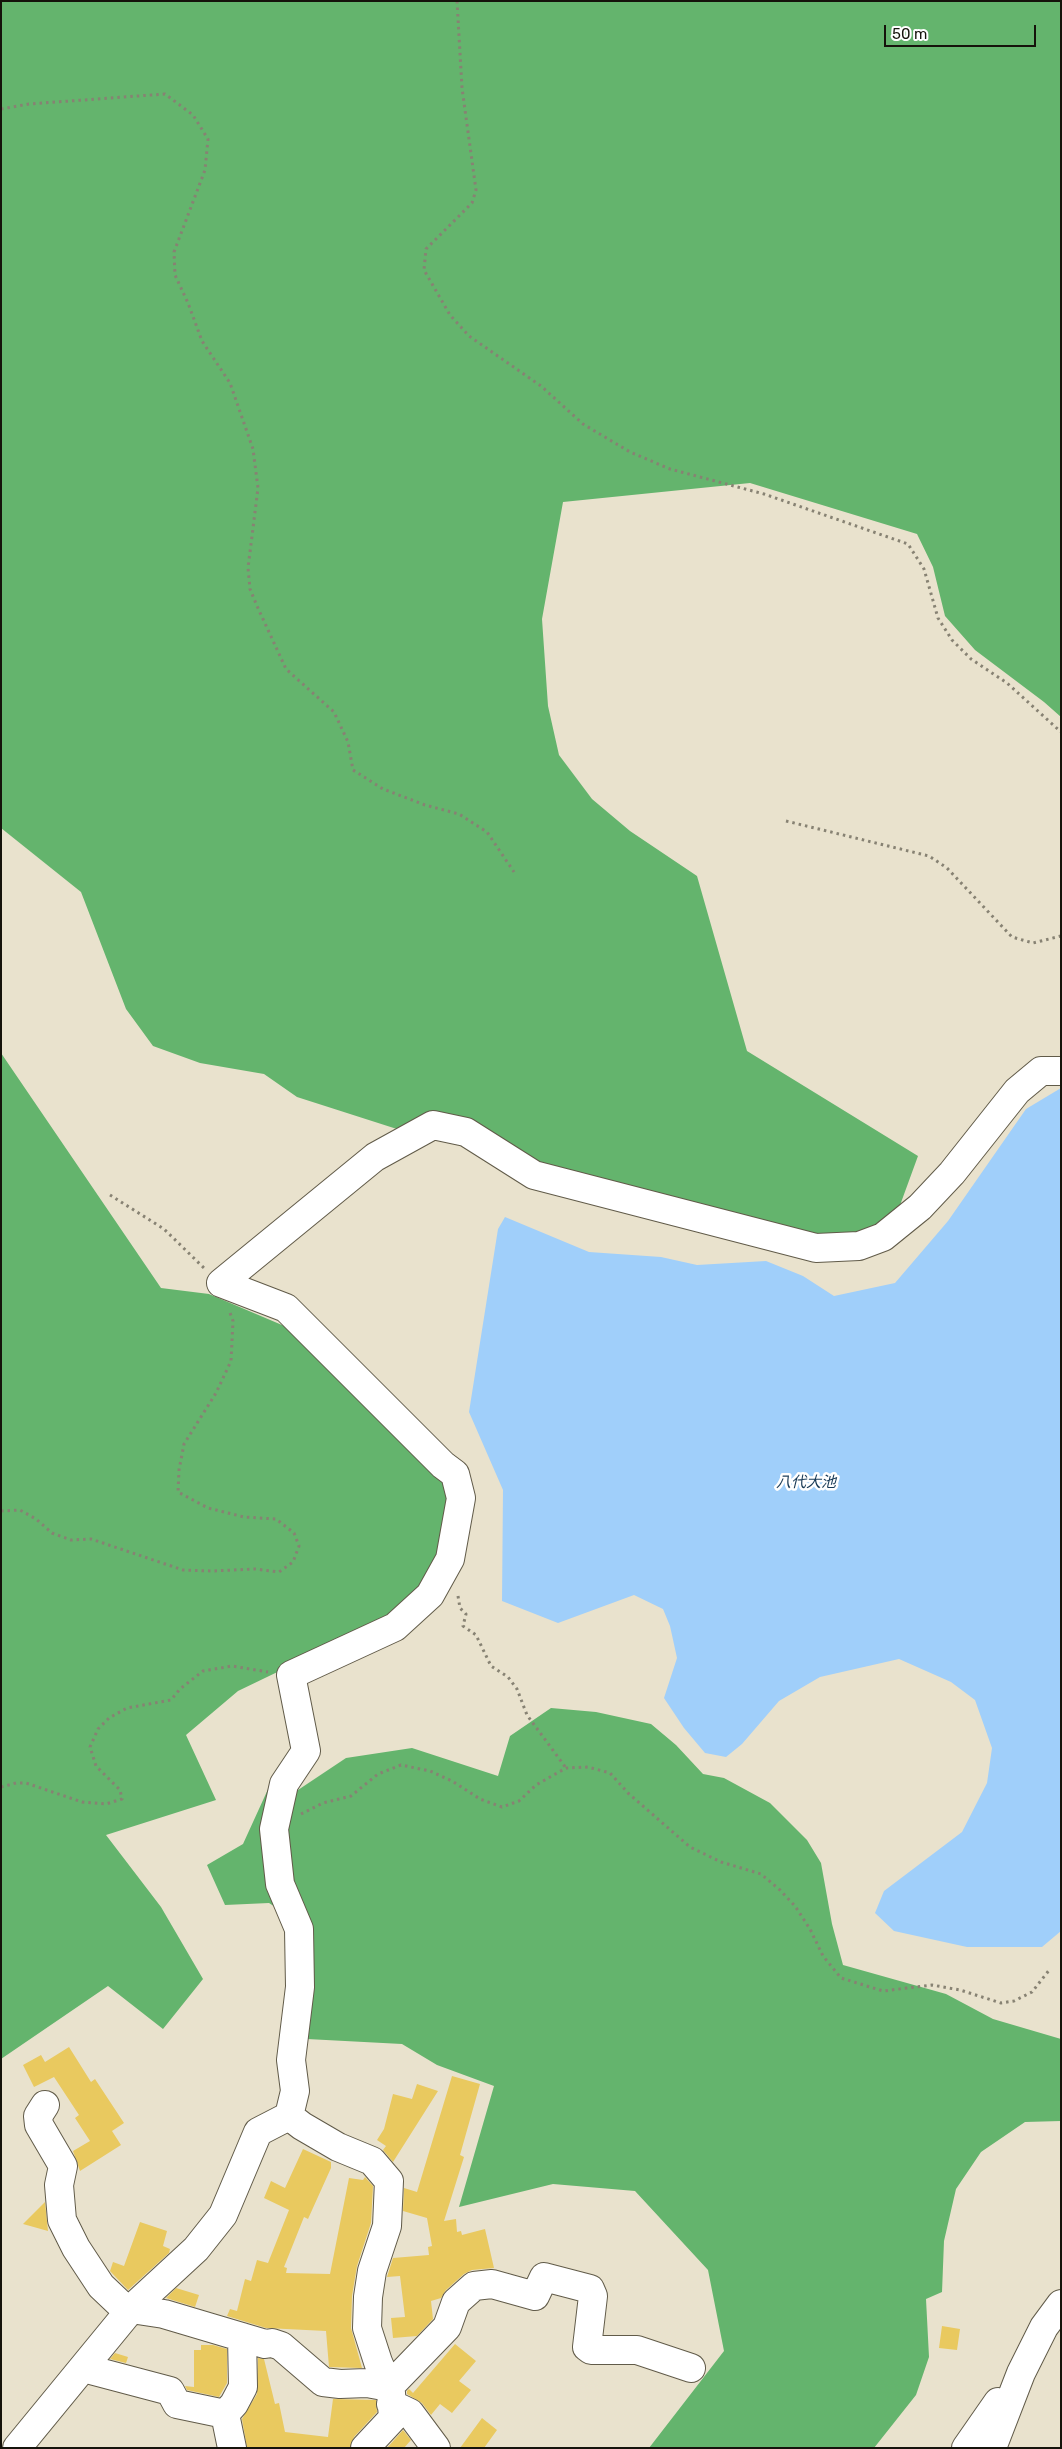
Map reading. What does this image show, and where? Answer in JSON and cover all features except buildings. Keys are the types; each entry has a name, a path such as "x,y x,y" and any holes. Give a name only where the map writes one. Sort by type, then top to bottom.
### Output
{"street":[{"path":"17,2448 132,2309 196,2249 224,2215 258,2132 289,2116 295,2091 291,2060 300,1986 299,1929 280,1884 274,1829 284,1784 306,1751 291,1675 395,1627 430,1596 450,1559 461,1498 456,1474 443,1465 286,1308 221,1283 375,1157 433,1124 466,1132 534,1175 816,1248 859,1246 883,1237 920,1208 952,1174 1017,1091 1041,1072 1061,1071"},
{"path":"45,2105 38,2116 39,2125 63,2166 59,2185 62,2220 76,2248 100,2286 120,2304 132,2309 164,2314 265,2344 281,2346 324,2382 340,2384 367,2383 390,2396 410,2413 436,2448"},
{"path":"289,2116 302,2126 338,2147 372,2161 389,2181 387,2226 372,2271 368,2297 368,2328 390,2396 393,2418 365,2448"},
{"path":"390,2396 447,2326 456,2302 474,2286 492,2284 535,2296 544,2277 590,2289 593,2296 587,2346 591,2350 637,2350 691,2368"},
{"path":"992,2448 1012,2396 1044,2327 1061,2304"},
{"path":"225,2414 234,2404 243,2387 242,2337"},
{"path":"83,2368 170,2391 177,2404 225,2414"},
{"path":"966,2448 1000,2399 1012,2396"},
{"path":"225,2414 232,2448"}],"path":[{"path":"457,1 462,88 476,190 472,203 426,248 424,270 450,315 469,336 541,386 583,424 630,452 670,468 764,494 908,544 924,569 938,618 952,640 971,659 1007,683 1061,732"},
{"path":"1,109 29,104 165,94 193,115 208,139 205,170 174,252 175,275 202,341 230,384 252,449 258,488 248,568 250,589 286,669 334,712 348,742 353,770 383,789 425,805 459,814 480,827 487,832 514,872"},
{"path":"786,821 929,856 947,868 1012,937 1033,943 1061,936"},
{"path":"1,1511 20,1510 36,1519 52,1533 71,1540 92,1539 183,1570 212,1572 255,1569 279,1572 293,1562 299,1546 294,1533 276,1519 244,1517 208,1508 178,1492 179,1470 184,1444 211,1402 231,1361 233,1321 221,1283 164,1230 110,1195"},
{"path":"447,1565 455,1583 460,1608 466,1614 462,1626 476,1635 491,1666 508,1677 517,1689 527,1715 566,1768"},
{"path":"1,1788 16,1783 26,1783 82,1802 106,1804 122,1799 120,1790 96,1766 90,1746 98,1729 109,1718 127,1708 171,1700 180,1689 203,1671 232,1666 291,1675"},
{"path":"274,1829 323,1802 351,1796 378,1774 401,1766 430,1771 452,1781 480,1799 502,1807 519,1801 536,1785 566,1768 588,1767 610,1773 628,1793 690,1847 721,1862 737,1865 761,1874 795,1906 810,1929 823,1956 841,1978 883,1991 932,1985 960,1990 1001,2003 1014,2001 1032,1992 1050,1969"}],"green space":[{"path":"1,1 1061,1 1061,717 975,650 945,616 933,567 917,534 750,483 563,502 542,619 548,706 559,755 592,799 630,831 697,876 747,1051 918,1156 895,1219 854,1242 819,1238 552,1171 482,1129 400,1130 297,1097 264,1074 200,1063 153,1046 126,1009 81,892 1,828"},
{"path":"1,1053 161,1288 209,1294 289,1328 438,1473 449,1497 443,1548 404,1611 238,1691 186,1735 216,1800 106,1835 161,1907 203,1979 163,2029 108,1986 1,2059"},
{"path":"551,1708 596,1712 651,1724 676,1745 703,1774 724,1778 770,1803 807,1840 821,1863 832,1924 843,1965 946,1994 993,2019 1061,2039 1061,2121 1025,2122 981,2152 956,2189 944,2241 942,2292 926,2299 929,2357 916,2395 874,2448 649,2448 724,2351 708,2270 635,2191 553,2184 459,2207 494,2086 437,2065 402,2044 307,2039 306,1927 269,1903 225,1905 207,1865 243,1844 269,1787 295,1792 346,1758 412,1748 498,1776 510,1736"}],"water":[{"name":"八代大池","path":"1061,1088 1061,1931 1042,1947 967,1947 894,1931 875,1913 884,1891 962,1832 987,1783 992,1748 975,1700 951,1682 899,1659 820,1677 779,1701 742,1744 726,1757 705,1753 684,1728 664,1698 677,1658 670,1626 663,1609 634,1595 558,1623 502,1601 503,1490 469,1412 498,1229 505,1217 589,1252 661,1257 697,1265 766,1261 803,1276 834,1296 895,1283 948,1221 1026,1109"}]}
